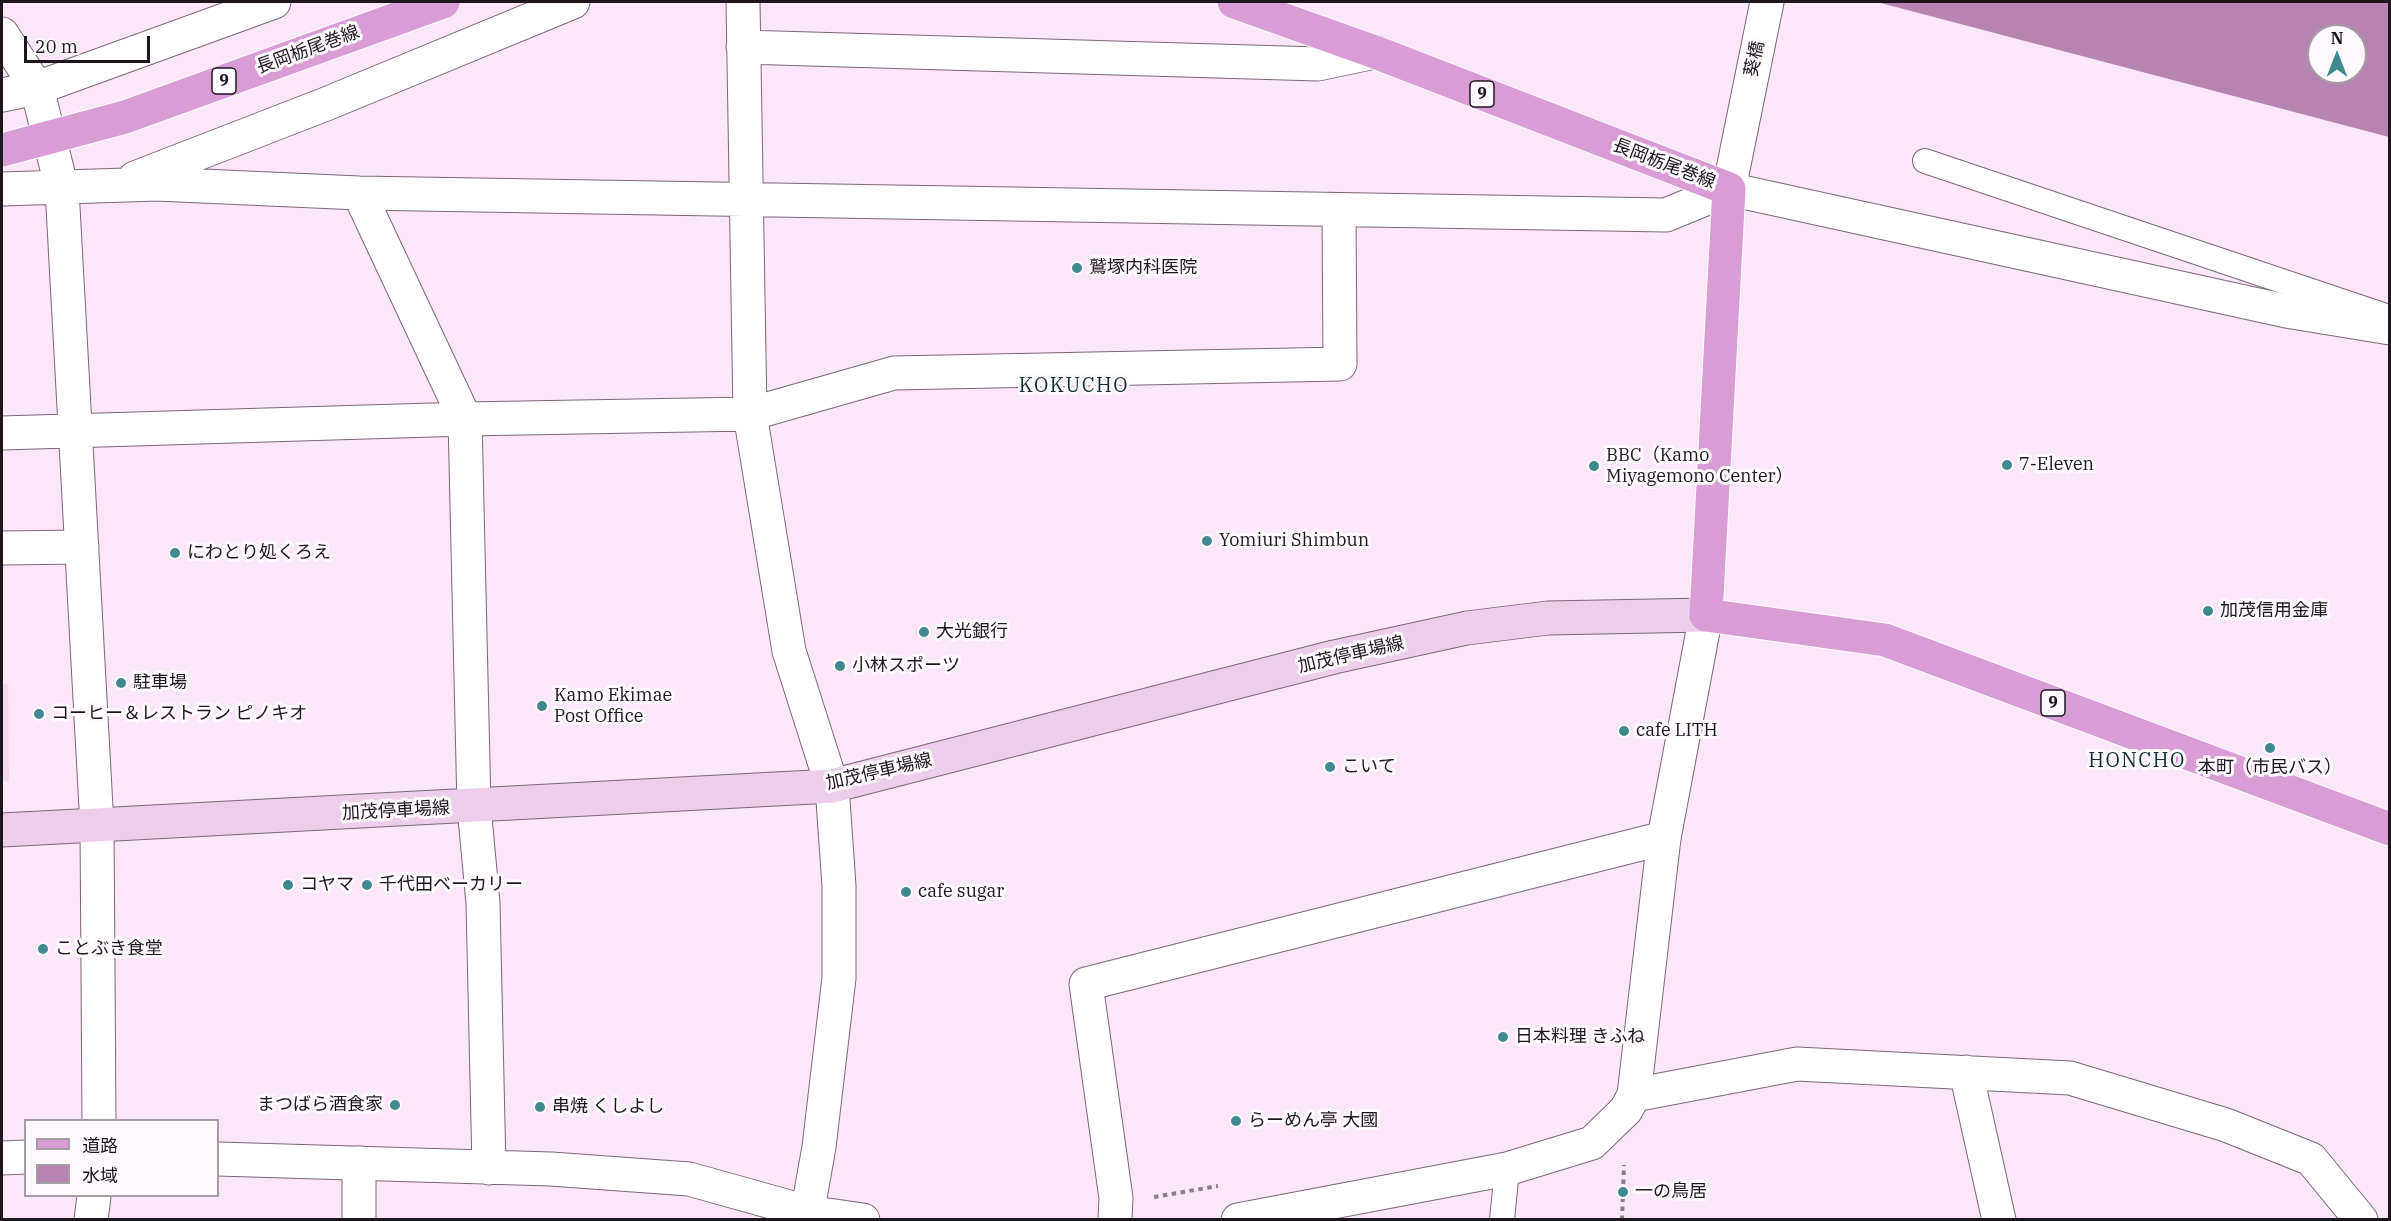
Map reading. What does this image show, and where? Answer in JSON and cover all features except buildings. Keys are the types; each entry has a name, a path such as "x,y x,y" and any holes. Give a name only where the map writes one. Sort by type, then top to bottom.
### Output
{"main road":[{"name":"長岡栃尾巻線","path":"2,150 125,117 443,2"},
{"name":"長岡栃尾巻線","path":"1234,2 1375,52 1729,189 1706,615"},
{"name":"加茂停車場線","path":"2,830 474,807 832,786 1334,657 1467,628 1548,618 1706,615"},
{"name":"9","path":"1706,615 1885,640 2388,826"}],"street":[{"path":"2,95 38,88 274,2"},
{"path":"116,185 326,104 573,2"},
{"path":"743,2 750,414 789,651 832,786 839,886 839,978 819,1147 806,1216"},
{"name":"葵橋","path":"1729,189 1767,2"},
{"path":"2,34 38,88 62,189 97,826 99,1119"},
{"path":"743,47 1318,64 1375,52"},
{"path":"2,189 62,189 116,185 359,193 1666,215 1729,189 2286,311 2390,328"},
{"path":"359,193 465,419 474,807 483,903 489,1168"},
{"path":"2,433 465,419 750,414 894,373 1340,364 1339,211"},
{"path":"2,548 82,547"},
{"path":"1238,1220 1507,1169 1592,1143 1626,1110 1634,1095 1664,838 1706,615"},
{"path":"1116,1209 1086,984 1664,838"},
{"path":"1634,1095 1797,1064 2070,1078 2226,1125 2311,1159 2361,1220"},
{"path":"1966,1072 1999,1220"},
{"path":"2,1158 24,1157"},
{"path":"219,1159 489,1168 689,1179 806,1216 863,1220"},
{"path":"359,1163 359,1220"},
{"path":"92,1220 94,1197"}],"lane":[{"path":"1925,161 2390,317"},
{"path":"1502,1220 1507,1169"}],"path":[{"path":"1116,1209 1152,1198 1222,1185"}],"shaded area":[{"path":"2,684 8,684 9,781 2,781"}],"water":[{"path":"1877,2 2389,2 2389,137"}],"place":[{"name":"鷲塚内科医院","path":"1077,268"},
{"name":"7-Eleven","path":"2007,465"},
{"name":"BBC（Kamo Miyagemono Center）","path":"1594,466"},
{"name":"Yomiuri Shimbun","path":"1207,541"},
{"name":"にわとり処くろえ","path":"175,553"},
{"name":"加茂信用金庫","path":"2208,611"},
{"name":"大光銀行","path":"924,632"},
{"name":"小林スポーツ","path":"840,666"},
{"name":"駐車場","path":"121,683"},
{"name":"Kamo Ekimae Post Office","path":"542,706"},
{"name":"コーヒー＆レストラン ピノキオ","path":"39,714"},
{"name":"cafe LITH","path":"1624,731"},
{"name":"本町（市民バス）","path":"2270,748"},
{"name":"こいて","path":"1330,767"},
{"name":"コヤマ","path":"288,885"},
{"name":"千代田ベーカリー","path":"367,885"},
{"name":"cafe sugar","path":"906,892"},
{"name":"ことぶき食堂","path":"43,949"},
{"name":"日本料理 きふね","path":"1503,1037"},
{"name":"まつばら酒食家","path":"395,1105"},
{"name":"串焼 くしよし","path":"540,1107"},
{"name":"らーめん亭 大國","path":"1236,1121"},
{"name":"一の鳥居","path":"1623,1192"}],"district":[{"name":"KOKUCHO","path":"1074,386"},
{"name":"HONCHO","path":"2137,761"}]}
